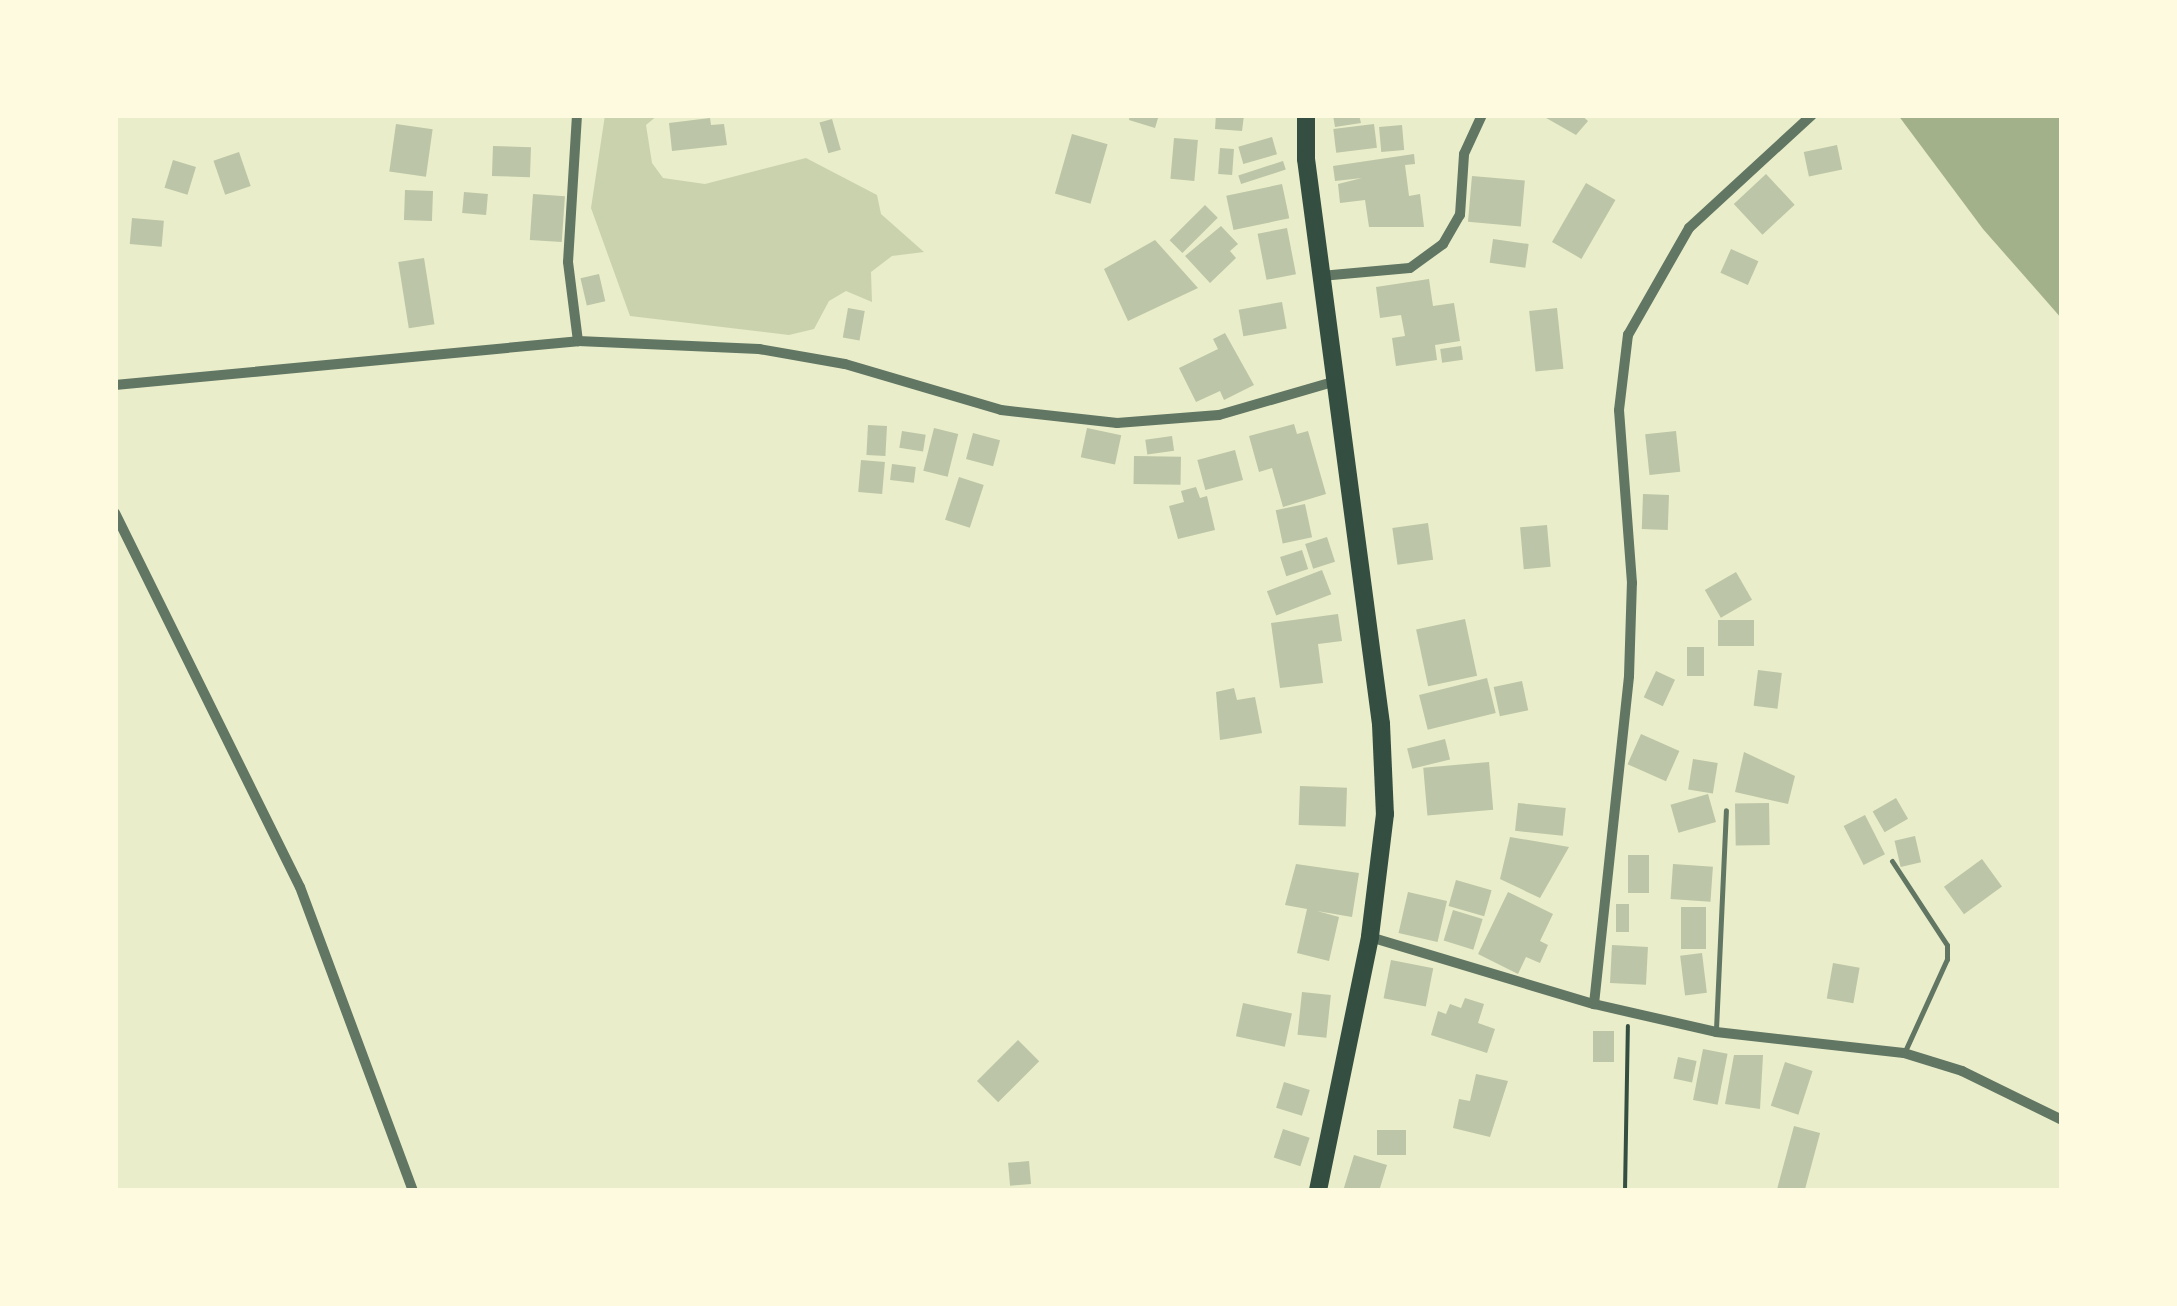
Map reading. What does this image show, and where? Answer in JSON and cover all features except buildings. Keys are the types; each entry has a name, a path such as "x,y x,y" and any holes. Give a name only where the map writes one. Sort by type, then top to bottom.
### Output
{"highway":[{"path":"1306,115 1321,276 1380,724 1385,814 1370,936 1318,1191"}],"street":[{"path":"577,115 568,262 578,341"},
{"path":"1321,276 1410,268 1443,244 1460,216 1464,154 1482,115"},
{"path":"1594,1004 1630,676 1632,583 1619,410 1628,335 1689,228 1812,115"},
{"path":"115,385 578,341 760,349 846,364 1001,410 1117,424 1220,415 1336,380"},
{"path":"115,513 300,887 413,1191"},
{"path":"115,537 130,543"},
{"path":"1370,936 1594,1004 1716,1032 1904,1054 1962,1071 2062,1120"}],"lane":[{"path":"1716,1032 1726,810"},
{"path":"1892,861 1947,945 1948,958 1904,1054"}],"path":[{"path":"1625,1191 1628,1041"}],"shaded area":[{"path":"605,115 658,115 646,125 652,163 663,178 705,184 806,158 877,195 881,214 924,252 892,256 871,272 872,302 846,291 829,301 814,329 789,335 630,316 591,208"},
{"path":"1898,115 2062,115 2062,319 1983,229"}]}
